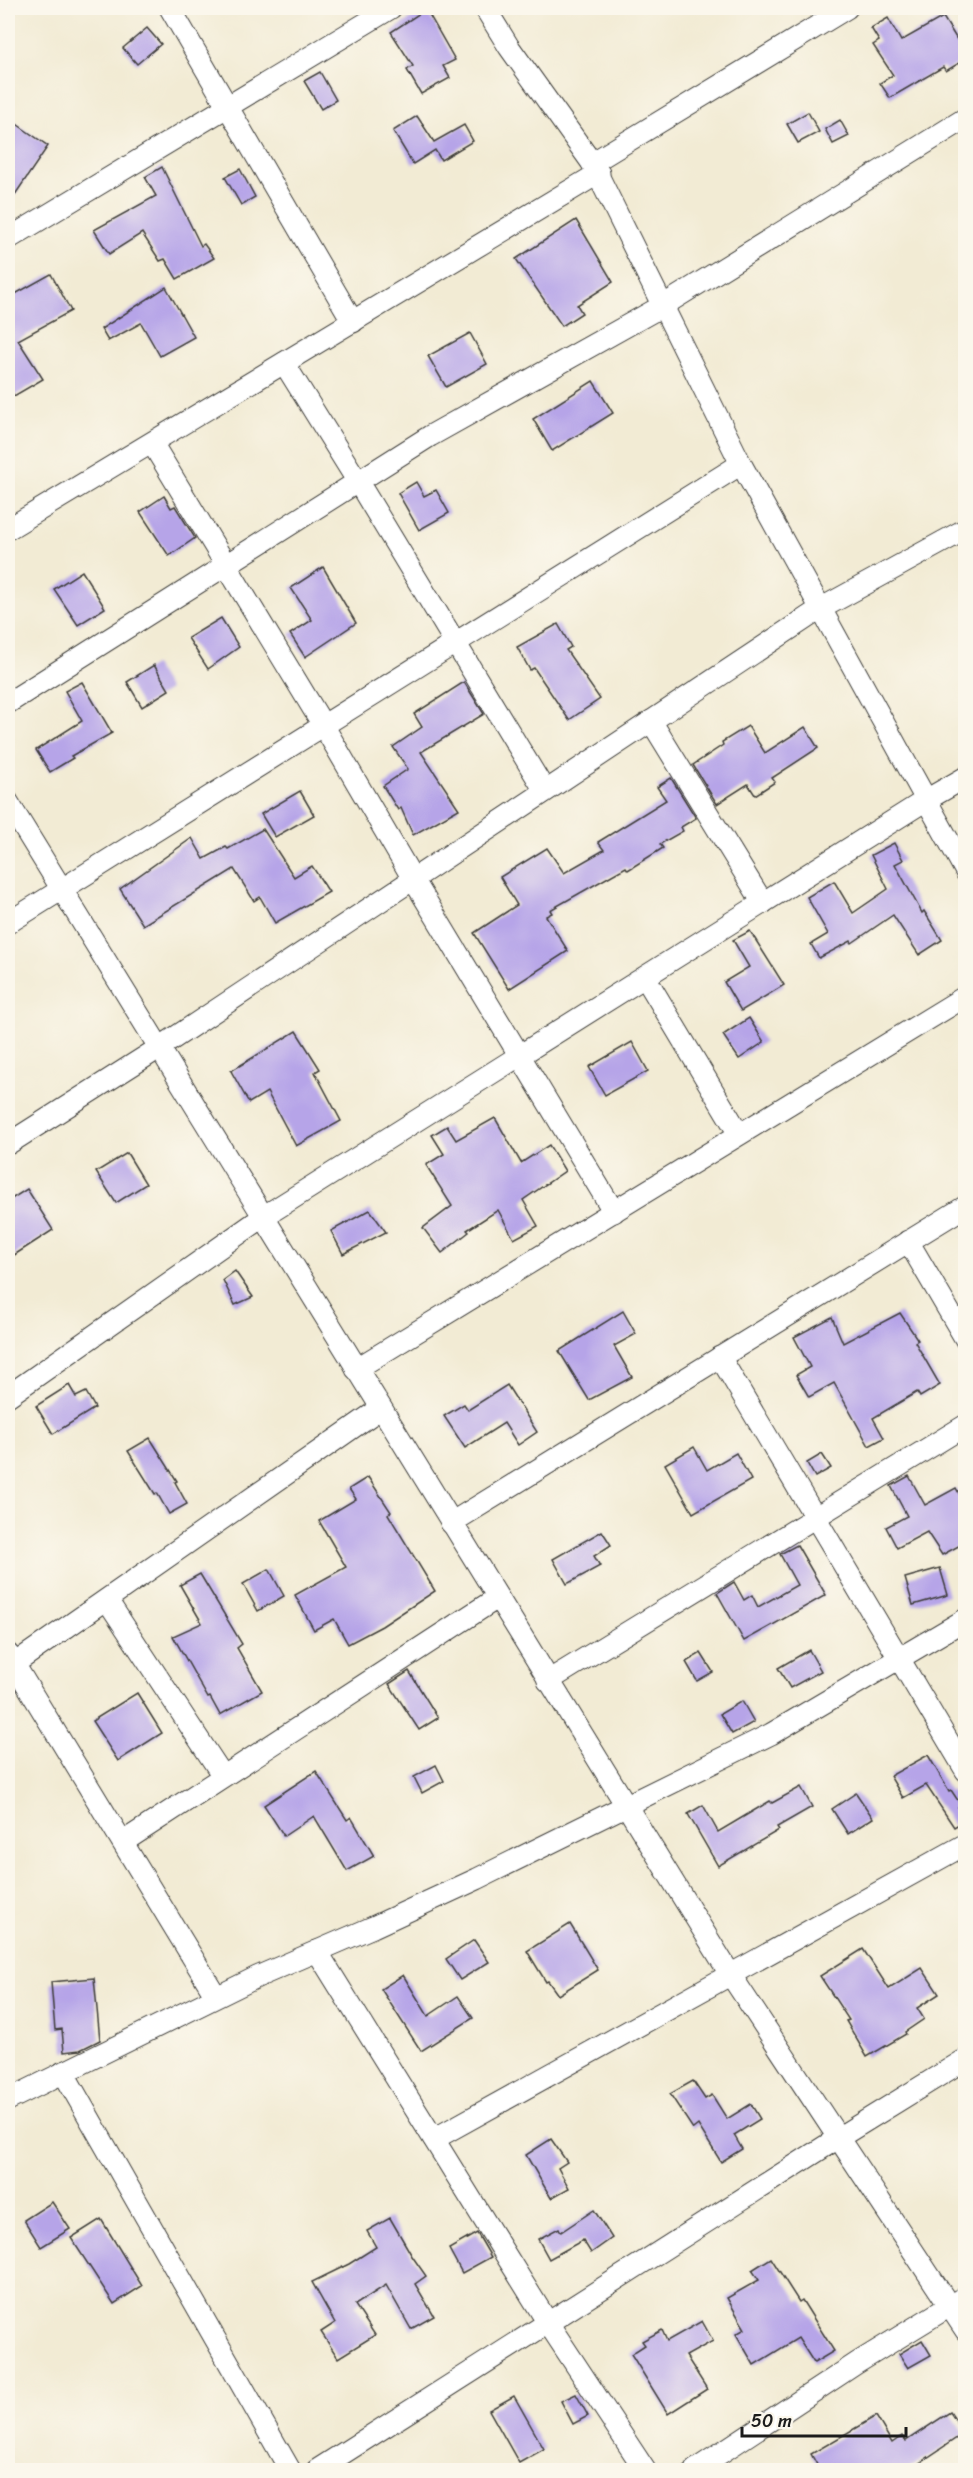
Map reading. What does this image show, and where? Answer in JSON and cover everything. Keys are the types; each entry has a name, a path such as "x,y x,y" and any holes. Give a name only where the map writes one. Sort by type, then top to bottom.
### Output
{"street":[{"path":"170,8 353,322"},
{"path":"8,239 391,8"},
{"path":"485,8 509,47 595,168 741,464 966,872"},
{"path":"8,529 353,322 847,8"},
{"path":"8,703 430,436 664,305 966,118"},
{"path":"284,363 545,791"},
{"path":"152,443 324,725 412,879 614,1212"},
{"path":"8,923 741,464"},
{"path":"8,1144 159,1048 820,609 966,529"},
{"path":"651,722 763,903"},
{"path":"8,1396 263,1217 966,777"},
{"path":"8,802 730,1974 838,2138 957,2301 966,2331"},
{"path":"645,977 739,1134"},
{"path":"356,1369 966,996"},
{"path":"451,1523 966,1206"},
{"path":"908,1241 966,1340"},
{"path":"720,1357 897,1659 966,1771"},
{"path":"216,1996 11,1659 107,1600 381,1408"},
{"path":"548,1681 966,1425"},
{"path":"123,1842 497,1598"},
{"path":"107,1600 224,1776"},
{"path":"8,2100 216,1996 434,1899 771,1734 966,1619"},
{"path":"434,2139 966,1844"},
{"path":"317,1951 549,2323 645,2470"},
{"path":"317,2470 966,2059"},
{"path":"63,2072 290,2470"},
{"path":"695,2470 857,2363 957,2301"}],"building":[{"path":"426,9 455,60 443,66 450,78 421,94 407,70 413,66 391,32"},
{"path":"943,17 966,54 966,59 946,71 943,67 890,98 880,83 893,75 873,45 879,41 871,28 888,18 901,41"},
{"path":"147,28 161,44 137,64 123,48"},
{"path":"320,72 336,100 321,109 304,81"},
{"path":"808,112 819,132 798,143 787,124"},
{"path":"417,116 434,142 464,125 473,141 441,160 435,150 413,164 393,131"},
{"path":"8,118 48,146 8,205"},
{"path":"840,120 849,136 833,144 825,129"},
{"path":"162,167 201,246 204,244 214,258 177,279 165,259 160,261 142,233 109,254 94,230 156,196 145,177"},
{"path":"240,169 255,197 241,205 225,177"},
{"path":"576,220 613,282 577,305 582,313 562,326 516,259"},
{"path":"51,274 71,311 18,340 43,379 14,396 8,384 8,298"},
{"path":"166,287 194,337 160,356 141,323 108,341 101,329"},
{"path":"470,333 487,364 446,387 428,356"},
{"path":"593,381 613,413 552,451 533,419"},
{"path":"416,482 424,496 436,490 449,513 419,530 398,493"},
{"path":"164,496 171,508 175,506 195,538 169,556 140,512"},
{"path":"323,567 356,623 305,657 290,634 312,620 291,588"},
{"path":"82,571 105,608 78,625 54,589"},
{"path":"221,618 239,647 208,669 188,638"},
{"path":"558,624 571,647 566,650 600,699 569,720 534,668 530,670 517,647"},
{"path":"154,665 169,690 142,707 127,682"},
{"path":"82,682 112,733 71,756 73,758 50,772 36,750 82,721 65,691"},
{"path":"464,682 484,714 421,752 459,809 413,835 401,808 398,810 383,786 408,769 393,747 422,727 414,714"},
{"path":"748,726 765,753 805,727 818,748 772,778 775,782 755,795 748,784 717,804 693,765 723,745 722,742"},
{"path":"671,778 696,818 681,827 683,831 660,844 663,848 628,870 626,867 550,910 552,913 546,916 568,951 509,989 474,933 517,905 500,877 547,848 564,873 604,850 598,842 666,800 657,787"},
{"path":"300,791 314,815 275,837 261,814"},
{"path":"263,829 294,877 312,866 329,892 275,923 260,897 254,901 234,869 143,925 120,889 192,838 204,859 226,847 228,849"},
{"path":"894,843 903,860 895,864 922,913 924,911 942,940 919,955 893,915 852,943 851,941 819,958 811,944 828,934 807,897 834,881 853,913 888,889 871,855"},
{"path":"750,931 784,985 741,1011 724,982 749,967 733,940"},
{"path":"749,1018 764,1042 739,1059 723,1035"},
{"path":"296,1031 320,1069 315,1072 341,1121 296,1146 267,1092 249,1103 231,1071"},
{"path":"632,1042 648,1071 605,1095 589,1067"},
{"path":"495,1118 521,1163 549,1145 565,1171 523,1200 538,1226 514,1239 498,1210 467,1230 469,1232 442,1253 423,1228 452,1206 426,1165 444,1154 432,1135 447,1126 456,1140"},
{"path":"127,1153 146,1184 116,1203 96,1172"},
{"path":"27,1189 53,1230 8,1259 8,1201"},
{"path":"370,1210 386,1232 343,1254 331,1231"},
{"path":"235,1271 253,1297 235,1305 223,1280"},
{"path":"623,1311 636,1334 614,1346 632,1377 589,1400 559,1351"},
{"path":"900,1313 918,1340 915,1342 940,1385 920,1397 917,1392 873,1418 884,1438 869,1446 834,1383 809,1397 796,1375 810,1367 794,1337 832,1317 843,1343"},
{"path":"69,1385 76,1397 86,1392 95,1408 53,1434 36,1406"},
{"path":"507,1385 537,1432 518,1445 504,1423 465,1448 444,1416 464,1404 468,1410"},
{"path":"150,1438 177,1481 175,1482 187,1504 169,1514 128,1451"},
{"path":"694,1447 707,1470 736,1453 751,1480 693,1513 665,1464"},
{"path":"822,1454 831,1468 815,1477 807,1463"},
{"path":"909,1476 925,1505 956,1488 966,1506 966,1542 942,1555 927,1532 897,1548 886,1527 907,1516 891,1486"},
{"path":"368,1477 391,1512 388,1514 435,1591 382,1626 348,1644 334,1619 314,1630 295,1595 346,1567 319,1521 356,1499 349,1489"},
{"path":"602,1531 611,1545 594,1556 600,1566 567,1584 553,1559"},
{"path":"797,1545 826,1595 744,1641 717,1593 734,1582 744,1600 752,1595 758,1607 797,1585 780,1554"},
{"path":"940,1568 948,1595 913,1605 905,1578"},
{"path":"269,1569 284,1596 258,1611 243,1584"},
{"path":"200,1574 242,1644 237,1648 262,1691 220,1715 173,1636 202,1623 180,1585"},
{"path":"809,1650 821,1671 790,1688 778,1668"},
{"path":"701,1653 713,1672 697,1681 686,1662"},
{"path":"409,1671 438,1718 419,1730 389,1684"},
{"path":"137,1693 162,1733 118,1761 92,1721"},
{"path":"742,1701 754,1722 732,1734 720,1714"},
{"path":"928,1755 949,1791 951,1790 961,1805 958,1807 966,1820 954,1827 926,1785 903,1798 890,1776"},
{"path":"436,1765 444,1781 422,1793 414,1777"},
{"path":"316,1771 347,1820 351,1817 374,1856 347,1871 314,1816 284,1836 264,1805"},
{"path":"801,1787 812,1807 777,1827 779,1830 718,1866 688,1814 703,1805 718,1832 770,1801 772,1803"},
{"path":"856,1793 873,1818 848,1834 832,1809"},
{"path":"570,1924 598,1970 558,1995 548,1981 546,1982 527,1951"},
{"path":"474,1940 489,1962 460,1980 446,1959"},
{"path":"863,1949 889,1989 922,1968 939,1994 917,2008 924,2019 905,2032 906,2034 867,2057 846,2021 849,2020 820,1976"},
{"path":"403,1975 428,2016 458,1996 473,2018 421,2051 381,1989"},
{"path":"94,1978 100,2040 80,2050 64,2052 62,2029 55,2030 51,1982"},
{"path":"693,2081 705,2099 712,2095 727,2119 751,2104 760,2119 734,2135 742,2149 721,2162 698,2125 693,2129 670,2094"},
{"path":"551,2139 567,2162 558,2168 569,2188 551,2198 526,2155"},
{"path":"52,2202 70,2229 41,2247 24,2220"},
{"path":"594,2210 612,2238 591,2253 583,2240 549,2259 538,2239 559,2228 561,2232"},
{"path":"390,2218 426,2276 415,2284 434,2316 411,2329 386,2285 355,2305 375,2335 338,2358 321,2332 335,2323 312,2282 349,2264 376,2247 367,2231"},
{"path":"101,2219 142,2286 114,2304 71,2238"},
{"path":"477,2233 491,2257 462,2273 449,2249"},
{"path":"771,2258 799,2302 802,2300 834,2351 814,2363 798,2338 754,2365 736,2334 745,2329 727,2298 759,2280 752,2270"},
{"path":"702,2321 713,2341 686,2356 707,2389 668,2414 631,2354 645,2345 642,2341 662,2330 667,2341"},
{"path":"922,2340 931,2355 908,2368 899,2354"},
{"path":"576,2394 588,2416 573,2424 561,2401"},
{"path":"514,2396 544,2449 519,2463 489,2410"},
{"path":"950,2412 964,2433 909,2470 820,2470 811,2454 876,2416 892,2443 902,2436 906,2441"}]}
